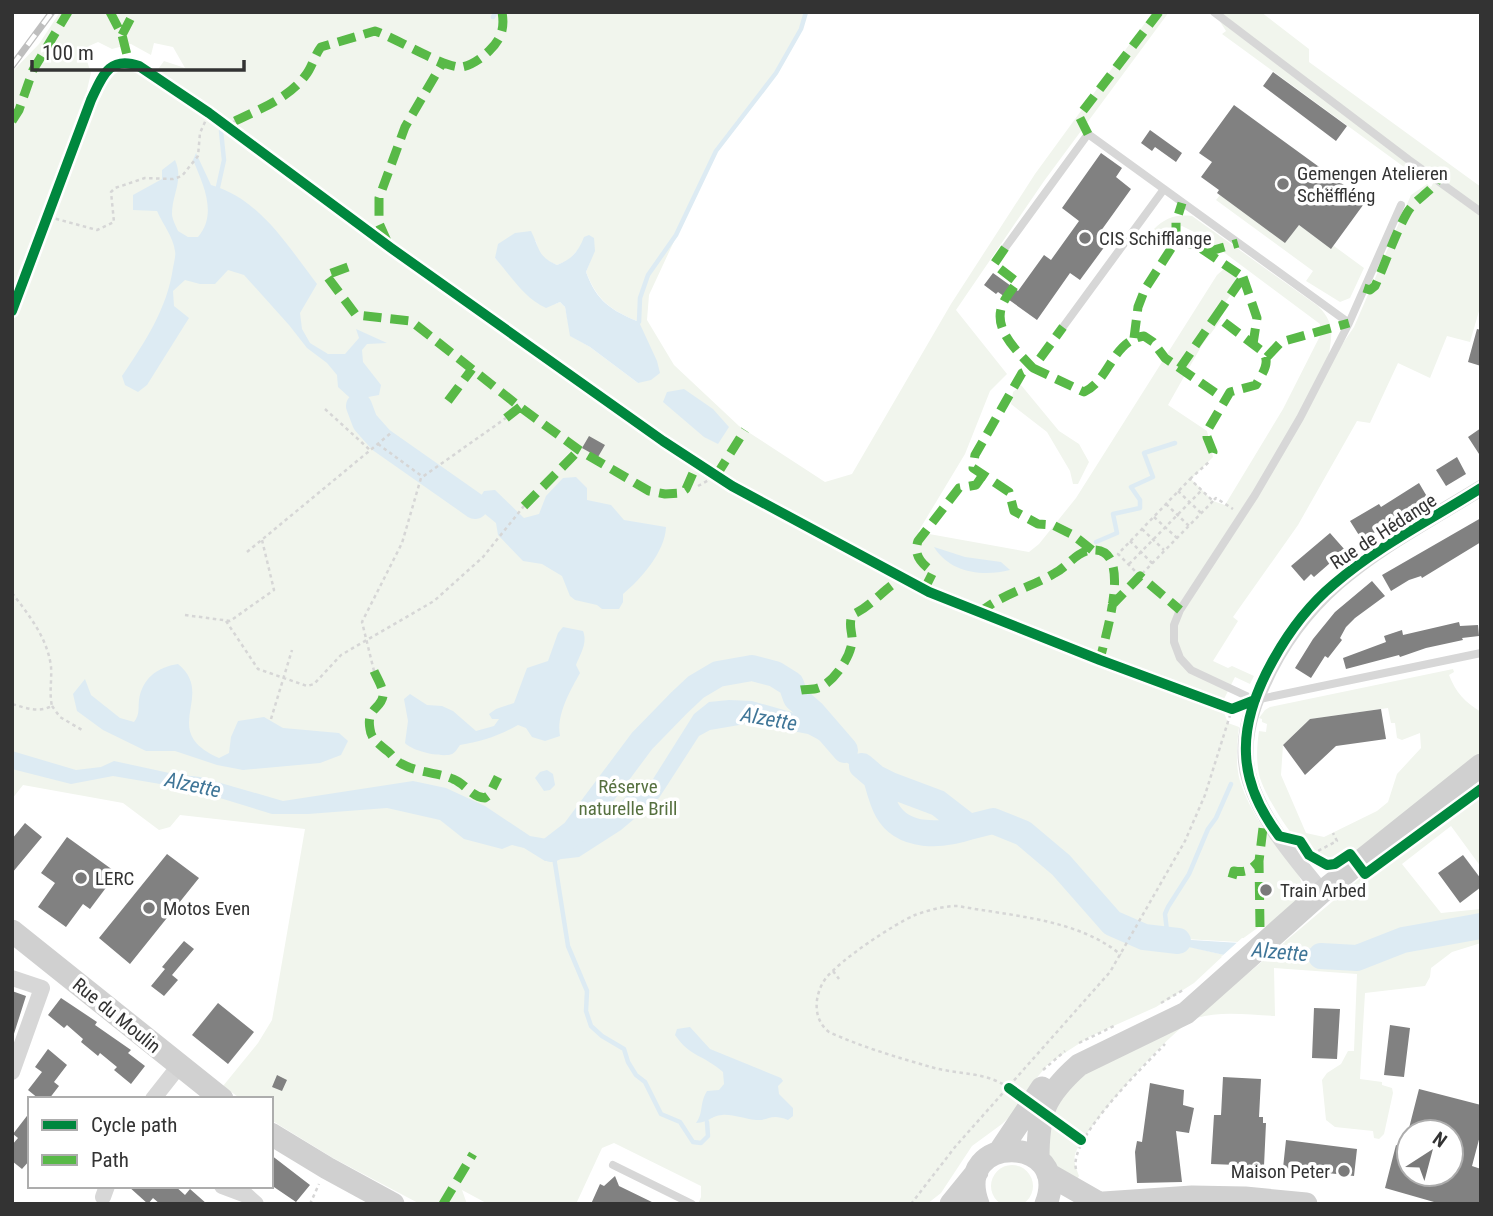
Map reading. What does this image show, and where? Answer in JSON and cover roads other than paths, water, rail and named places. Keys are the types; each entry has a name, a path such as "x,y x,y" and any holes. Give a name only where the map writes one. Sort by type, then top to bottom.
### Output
{"main road":[{"path":"1046,1204 1050,1185 1043,1167 1038,1133 1042,1111 1065,1078 1079,1065 1186,1013 1322,892 1481,765"},
{"path":"1395,835 1481,775"},
{"name":"Rue du Moulin","path":"12,931 219,1097"},
{"path":"951,1204 982,1163 1000,1151 1043,1085 1072,1056 1149,1020 1238,964"},
{"path":"273,1135 393,1204"},
{"path":"1000,1151 1020,1150 1093,1203 1245,1198 1306,1204"},
{"path":"977,1172 974,1193 978,1204"}],"street":[{"name":"Rue de Hédange","path":"1322,892 1269,823 1249,779 1246,744 1255,700 1286,639 1331,586 1357,565 1481,488"},
{"path":"12,978 42,988 14,1062"},
{"path":"155,1097 180,1066"},
{"path":"227,1188 246,1195 256,1204"}],"lane":[{"path":"1214,12 1481,212"},
{"path":"1005,248 1088,134 1349,323"},
{"path":"1063,327 1164,189"},
{"path":"1401,205 1349,323 1300,418 1180,610 1174,625 1174,642 1180,658 1191,670 1255,700 1481,653"},
{"path":"613,1165 692,1204"}],"water":[{"path":"196,153 211,185 244,201 258,212 283,239 317,284 300,313 302,329 310,343 328,354 345,354 359,338 356,329 387,343 367,344 362,350 363,362 381,385 379,395 368,397 359,406 338,387 337,375 327,363 307,348 244,275 228,270 215,284 185,280 173,291 174,306 189,318 147,385 138,392 125,385 122,376 147,338 166,297 175,255 172,240 157,211 133,210 133,195 162,179 162,170 175,160 178,174 172,207 173,218 178,231 188,237 198,237 204,228 208,209 193,160"},
{"path":"531,231 542,255 557,265 574,254 584,237 589,235 594,238 595,251 586,272 590,282 606,304 639,322 660,373 651,380 638,383 590,347 570,336 565,307 560,302 546,308 518,286 495,258 498,244 515,233"},
{"path":"684,389 713,409 729,427 718,444 704,437 663,402 667,392"},
{"path":"576,477 587,488 587,500 611,505 624,520 666,527 657,555 623,594 619,609 602,609 597,605 575,600 570,596 562,576 542,564 523,561 498,535 496,523 475,506 484,491 495,490 524,518 539,514 546,496 563,478"},
{"path":"934,547 965,557 1001,562 1010,570 978,573 958,568 941,556"},
{"path":"563,627 583,631 585,640 576,665 580,673 562,712 560,736 545,741 532,737 526,728 518,725 489,738 460,745 455,752 447,755 420,751 405,743 408,721 404,699 410,694 427,705 442,706 453,711 476,731 494,726 499,719 492,719 489,714 514,703 527,668 548,661 558,633"},
{"path":"178,664 188,676 192,688 189,725 192,736 201,748 219,758 229,753 231,737 238,721 264,717 283,728 339,733 348,741 341,755 320,763 243,770 217,765 175,751 146,751 103,730 77,711 73,694 85,679 91,695 120,718 134,722 147,680 157,671"},
{"path":"752,701 791,712 811,720 832,734 853,754 863,757 890,785 887,811 872,780 846,762 836,749 808,734 751,723 710,730 699,736 659,798 621,830 579,857 545,861 524,848 512,845 502,849 464,839 440,820 387,808 272,814 172,786 113,776 71,784 12,769 12,751 76,770 101,767 114,761 200,777 283,801 413,781 446,788 485,806 530,836 553,840 612,812 631,791 648,787 694,714 709,702"},
{"path":"547,770 553,774 555,785 544,791 535,778 540,772"},
{"path":"1144,937 1304,947 1357,958 1273,961 1224,955"},
{"path":"690,1027 710,1049 781,1078 783,1081 778,1086 779,1094 793,1108 793,1116 788,1120 774,1117 756,1120 722,1115 696,1123 707,1091 719,1090 724,1084 723,1072 686,1048 675,1035 677,1029"}],"waterway":[{"path":"493,17 496,12"},
{"path":"639,322 640,298 648,275 676,235 716,151 776,73 801,29 806,12"},
{"path":"218,187 224,160 221,131"},
{"path":"359,406 365,422 381,440 475,506"},
{"path":"1096,542 1117,533 1113,514 1140,508 1140,500 1131,487 1153,477 1144,453 1175,443"},
{"path":"552,849 574,832 642,741 696,687 718,674 752,668 775,674 791,684 796,698 845,750"},
{"name":"Alzette","path":"862,766 890,785 938,803 969,827 993,821 1023,833 1061,865 1112,923 1144,937 1178,941"},
{"path":"876,778 887,810 903,826 924,833 969,827"},
{"path":"1168,940 1165,914 1189,874 1231,784"},
{"path":"554,857 568,946 587,991 586,1011 591,1026 624,1049 628,1062 636,1075 645,1082 661,1114 680,1122 693,1142 701,1143 708,1136 707,1122"},
{"name":"Alzette","path":"1321,956 1357,958 1403,940 1481,926"}],"railway":[{"path":"12,66 52,12"}],"place":[{"name":"Gemengen Atelieren Schëffléng","path":"1283,184"},
{"name":"CIS Schifflange","path":"1085,238"},
{"name":"LERC","path":"81,878"},
{"name":"Train Arbed","path":"1266,890"},
{"name":"Motos Even","path":"149,908"},
{"name":"Maison Peter","path":"1344,1171"}],"park label":[{"name":"Réserve naturelle Brill","path":"628,797"}]}
